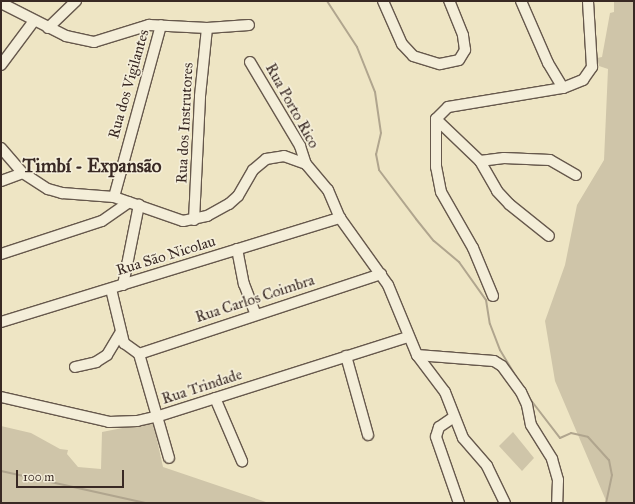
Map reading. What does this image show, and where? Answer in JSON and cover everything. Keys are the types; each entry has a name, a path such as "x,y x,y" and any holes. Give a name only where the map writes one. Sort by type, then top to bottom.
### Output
{"street":[{"path":"48,28 76,1"},
{"path":"382,1 402,44 413,56 425,62 440,64 459,60 465,50 463,35 449,1"},
{"path":"521,1 558,89"},
{"path":"493,296 463,227 441,192 436,167 436,119 448,107 558,89 575,84 589,75 592,59 588,1"},
{"path":"1,4 33,22 66,36 94,42 138,28 161,25 207,28 249,26"},
{"path":"1,65 33,22"},
{"name":"Rua dos Vigilantes","path":"114,197 161,25"},
{"name":"Rua dos Instrutores","path":"194,220 200,96 207,28"},
{"name":"Rua Porto Rico","path":"250,62 300,146 306,164 328,190 340,218 381,274 393,296 408,337 417,355 445,392 463,438 487,466 505,503"},
{"path":"436,119 480,161 497,191 510,204 549,236"},
{"name":"Rua Porto Rico","path":"1,148 23,173 42,186 62,193 114,197 183,221 194,220 220,210 230,204 238,196 253,170 266,159 284,156 306,164"},
{"path":"480,161 504,158 550,160 576,175"},
{"path":"1,181 23,173"},
{"path":"1,254 102,221 134,204"},
{"path":"123,284 134,204"},
{"name":"Rua São Nicolau","path":"1,322 340,218"},
{"path":"237,249 244,284 256,315"},
{"name":"Rua Carlos Coimbra","path":"139,354 381,274"},
{"path":"110,289 121,332 128,349 139,354 159,416 169,458"},
{"path":"75,367 96,362 107,355 121,332"},
{"name":"Rua Trindade","path":"1,396 110,422 123,423 159,416 408,337"},
{"path":"417,355 494,361 502,366 521,392 527,405 531,425 552,459 558,480 557,503"},
{"path":"346,356 368,435"},
{"path":"215,398 242,461"},
{"path":"454,417 436,431 443,460 459,503"}],"shaded area":[{"path":"614,1 634,1 634,503 607,503 555,381 545,321 565,265 577,205 604,160 608,69 599,66 597,58 602,57 610,13 614,12"},
{"path":"153,422 163,467 269,503 1,503 1,426 31,433 60,449 68,450 67,454 78,467 101,469 102,432"},
{"path":"513,432 534,458 522,471 499,446"}],"waterway":[{"path":"327,1 357,47 375,92 381,133 376,154 379,170 434,241 459,262 486,300 490,324 500,350 520,383"},
{"path":"530,399 560,438 571,433 588,437 609,460 612,475 606,503"},
{"path":"1,471 145,503"}],"district":[{"name":"Timbí - Expansão","path":"92,166"}]}
